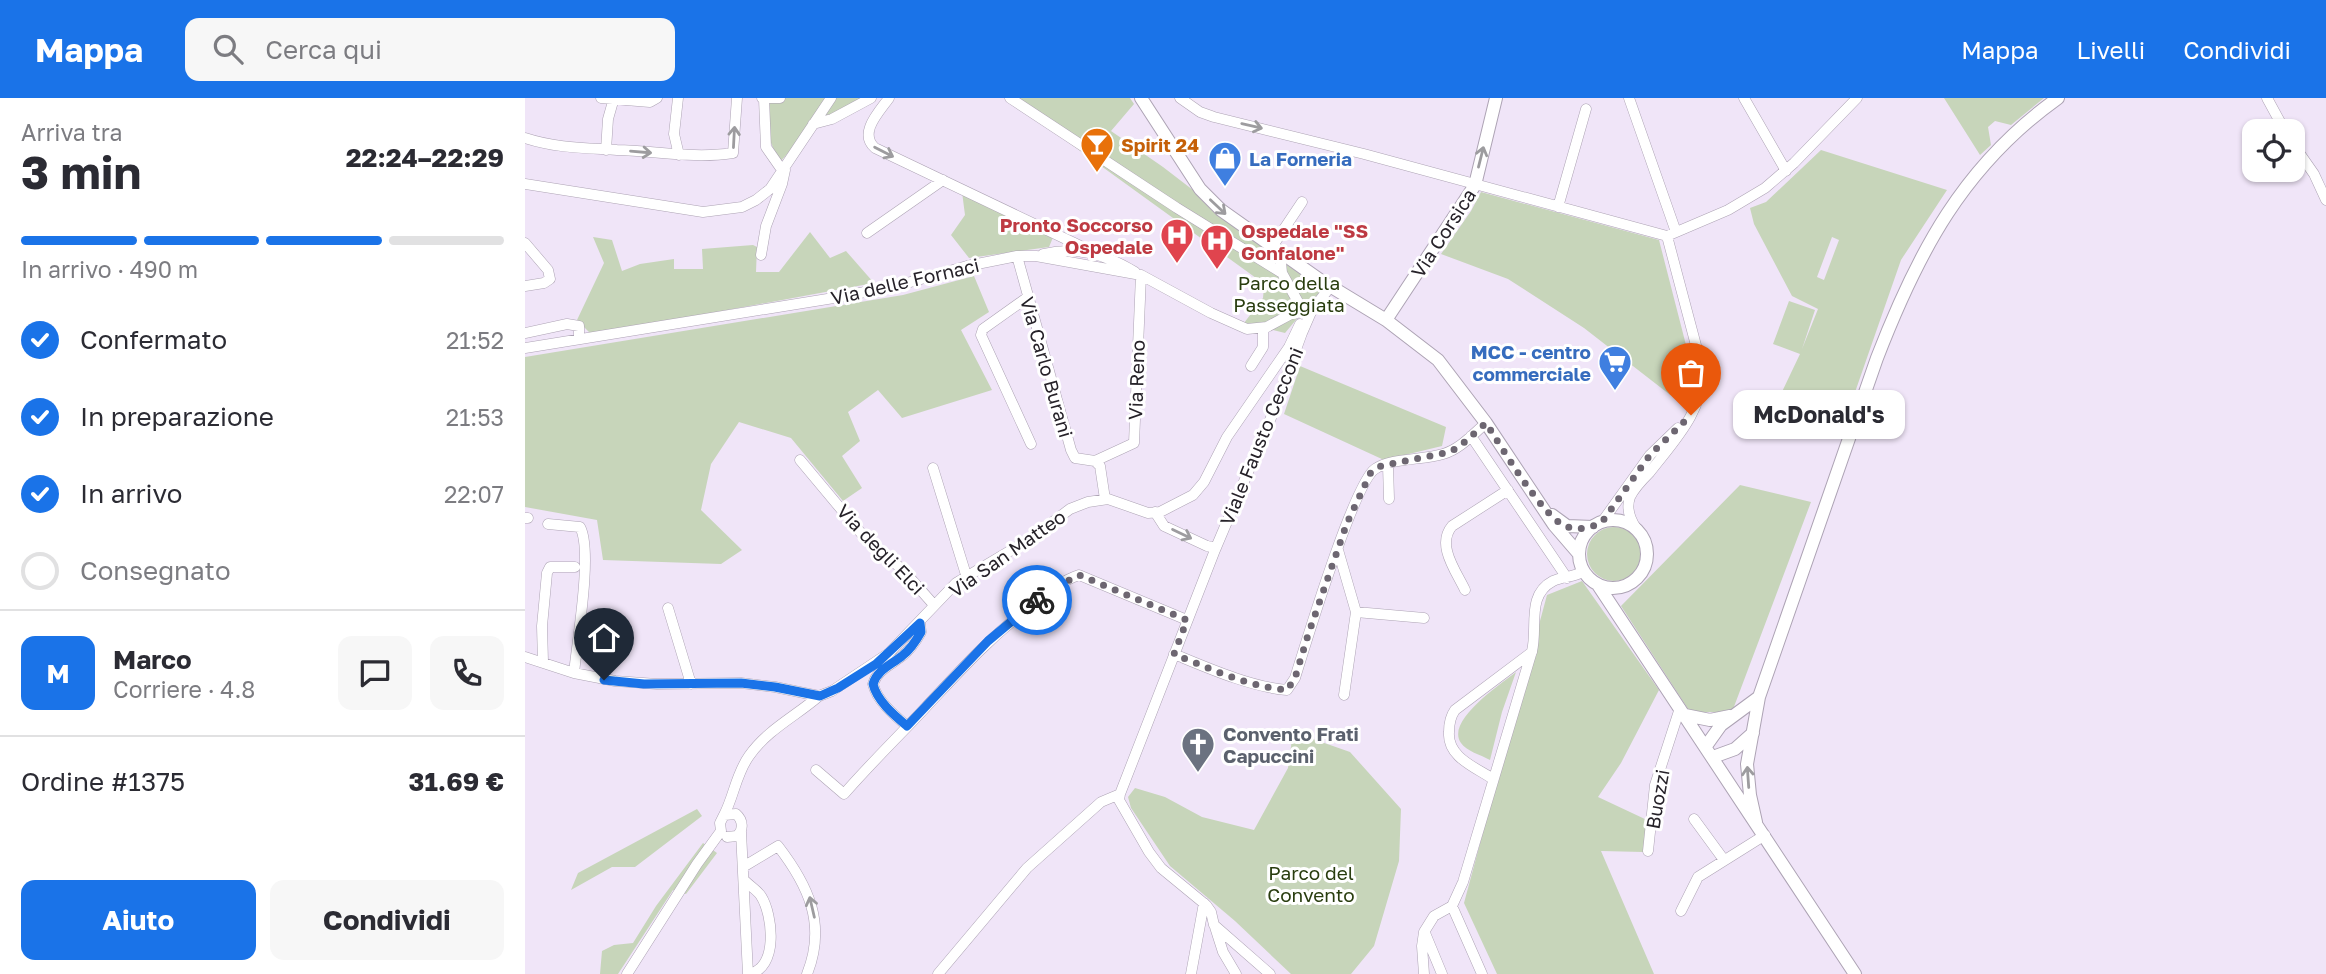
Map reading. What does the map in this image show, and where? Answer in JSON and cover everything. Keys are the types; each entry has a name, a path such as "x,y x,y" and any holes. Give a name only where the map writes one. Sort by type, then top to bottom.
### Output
{"main road":[{"path":"1141,98 1193,178 1221,211 1385,320 1438,360 1486,423 1554,526 1579,554 1584,571 1598,585 1855,974"},
{"name":"Via Corsica","path":"1385,320 1475,185 1496,98"},
{"path":"1756,822 1747,775 1759,698 1877,358 1917,266 1943,219 1971,178 2012,134 2058,98"},
{"path":"1533,495 1563,525 1576,528 1613,520 1636,528 1646,543 1647,561 1644,570 1620,596 1619,619"},
{"path":"1579,554 1585,534 1597,524"},
{"path":"1598,585 1615,588 1631,583"},
{"path":"1709,751 1714,733 1731,716 1759,698"},
{"path":"1682,712 1710,720 1731,716"},
{"path":"1709,751 1735,749 1753,732"}],"street":[{"path":"601,98 650,103 657,98"},
{"path":"678,98 674,134 679,155"},
{"path":"525,138 571,147 679,155 733,152 737,98"},
{"path":"761,255 766,226 782,184 784,168 766,147 763,98 780,98"},
{"path":"525,184 703,212 741,207 770,189 831,98"},
{"path":"813,124 832,120 871,98"},
{"path":"889,98 870,126 868,136 870,144 875,148 1141,275"},
{"path":"1010,98 1177,208 1282,273"},
{"path":"1629,98 1671,234 1702,368 1700,399 1682,430 1630,498 1629,514 1636,528"},
{"path":"1744,98 1786,171"},
{"path":"1184,101 1214,117 1364,153 1558,207 1671,234 1737,205 1765,188 1786,171 1857,98"},
{"path":"2267,98 2278,119"},
{"path":"606,150 608,119 614,99"},
{"path":"1558,207 1586,109"},
{"path":"2305,163 2326,200"},
{"path":"867,233 943,180"},
{"path":"1251,366 1263,347 1263,328 1291,314 1308,310 1282,273 1276,250 1302,202"},
{"path":"1054,251 1061,236"},
{"path":"525,243 548,270 549,279 544,283 525,286"},
{"path":"1036,256 1054,251 1091,251"},
{"name":"Via delle Fornaci","path":"525,348 846,296 1017,256 1036,256 1141,275 1239,327 1252,330 1263,328"},
{"name":"Via Carlo Burani","path":"1017,256 1071,450 1075,458 1095,461"},
{"name":"Via Reno","path":"1095,461 1134,443 1141,275"},
{"name":"Viale Fausto Cecconi","path":"1120,794 1215,549 1273,413 1302,324 1308,310 1331,286"},
{"path":"1028,297 983,329 981,335 1031,444"},
{"path":"1095,461 1100,466 1105,499 1148,513 1179,504 1193,495 1204,482 1227,437 1302,324 1291,314"},
{"path":"525,333 567,324 579,326 579,339"},
{"path":"1597,524 1650,455 1691,415"},
{"path":"1174,654 1214,670 1287,690 1295,678 1338,550 1367,479 1376,468 1442,455 1457,448 1486,423"},
{"path":"1471,436 1566,578"},
{"name":"Via degli Elci","path":"800,460 866,540 904,570 935,605"},
{"path":"1388,465 1389,499"},
{"path":"933,468 967,578"},
{"path":"1465,590 1450,558 1445,542 1446,533 1451,526 1508,490"},
{"name":"Via San Matteo","path":"724,815 734,786 749,756 763,741 820,696 876,664 920,623 956,583 1030,539 1070,509 1105,499"},
{"path":"1155,512 1164,526 1215,549"},
{"path":"548,524 580,527 583,533 585,562 573,673"},
{"path":"1338,550 1356,612 1344,695"},
{"path":"543,662 542,626 549,567 575,567"},
{"path":"1424,974 1422,946 1425,932 1434,916 1451,906 1462,882 1532,651 1535,602 1539,593 1556,579 1571,578 1584,571"},
{"path":"816,769 844,794 1002,628 1047,592 1070,578 1079,575 1187,620"},
{"path":"668,608 691,684"},
{"path":"1356,612 1424,618"},
{"path":"907,726 876,694 873,684 877,675 904,655 918,639 921,632 920,623"},
{"path":"1493,779 1452,750 1448,735 1451,717 1532,651"},
{"path":"525,657 573,673 615,681 760,685 820,696"},
{"name":"Buozzi","path":"1648,851 1655,785 1682,712"},
{"path":"734,786 734,800 742,823 741,832 748,974 755,973 770,947 771,920 761,897 744,881"},
{"path":"1120,794 1119,800 1157,864 1211,912 1223,952 1236,974"},
{"path":"937,974 1027,869 1101,802 1120,794"},
{"path":"738,815 724,815 720,824 724,834 738,847 743,862"},
{"path":"1694,819 1724,860"},
{"path":"724,834 734,837 741,832"},
{"path":"627,974 697,864 724,834"},
{"path":"1681,911 1698,877 1765,835"},
{"path":"743,862 778,846 800,876 812,905 815,921 814,947 807,974"},
{"path":"1191,974 1204,903"},
{"path":"1451,906 1482,974"},
{"path":"1214,925 1270,974"},
{"path":"1425,932 1442,974"}],"green space":[{"path":"764,98 872,98 813,124 779,161 768,136"},
{"name":"Parco della Passeggiata","path":"1007,98 1130,98 1134,104 1111,131 1163,167 1322,289 1285,333 1244,323 1263,298 1264,287 1256,278"},
{"path":"1944,98 2044,98 2011,125 1995,121 1988,127 1991,145 1980,155"},
{"path":"1821,150 1947,190 1901,260 1853,398 1843,411 1780,396 1800,354 1773,344 1789,301 1815,310 1802,349 1818,309 1792,296 1754,224 1750,208 1766,202","holes":["1832,237 1839,240 1824,280 1817,277"]},
{"path":"962,192 1054,235 1049,247 969,258 951,235 965,215"},
{"path":"1481,192 1659,240 1695,380 1687,408 1584,328 1508,279 1441,254"},
{"path":"810,232 830,258 846,251 874,283 592,335 577,320 604,263 593,237 612,240 622,271 640,264 674,259 674,269 703,269 702,249 753,245 757,247 756,272 779,272"},
{"path":"974,276 989,312 961,330 992,390 902,418 878,390 848,412 860,441 842,456 862,488 843,501 791,438 739,422 711,464 701,510 742,550 721,564 603,560 597,520 525,507 525,357 903,295"},
{"path":"1300,366 1446,427 1442,446 1384,460 1284,414"},
{"path":"1740,485 1811,502 1732,712 1690,712 1621,606"},
{"path":"1614,527 1633,535 1641,554 1633,573 1614,581 1595,573 1587,554 1595,535"},
{"path":"1582,581 1659,690 1621,763 1598,797 1647,820 1643,852 1601,851 1654,974 1497,974 1464,903 1547,595"},
{"path":"1516,672 1490,760 1463,746 1458,734 1467,714"},
{"name":"Parco del Convento","path":"1293,732 1350,752 1401,809 1399,861 1374,946 1351,974 1291,974 1235,921 1170,866 1131,808 1128,797 1135,788 1165,797 1202,817 1254,830 1288,768"},
{"path":"697,809 702,816 635,867 612,867 571,890 578,873"},
{"path":"703,843 717,853 686,894 673,890 618,974 600,974 602,951 614,945 633,943 656,906"}],"way so far":[{"path":"1037,600 1079,575 1187,620 1174,654 1214,670 1287,690 1295,678 1347,523 1367,479 1376,468 1450,452 1486,423 1533,495 1555,519 1571,527 1593,527 1602,522 1650,455 1691,415"}],"place":[{"name":"Spirit 24","path":"1097,174"},
{"name":"La Forneria","path":"1225,188"},
{"name":"Pronto Soccorso Ospedale","path":"1177,265"},
{"name":"Ospedale \"SS Gonfalone\"","path":"1217,271"},
{"name":"MCC - centro commerciale","path":"1615,392"},
{"name":"McDonald's","path":"1691,415"},
{"name":"Convento Frati Capuccini","path":"1198,774"}],"route":[{"path":"604,680 644,684 741,683 820,696 876,664 920,623 921,632 918,639 904,655 877,675 873,684 876,694 907,726 988,641 1037,600"}]}
